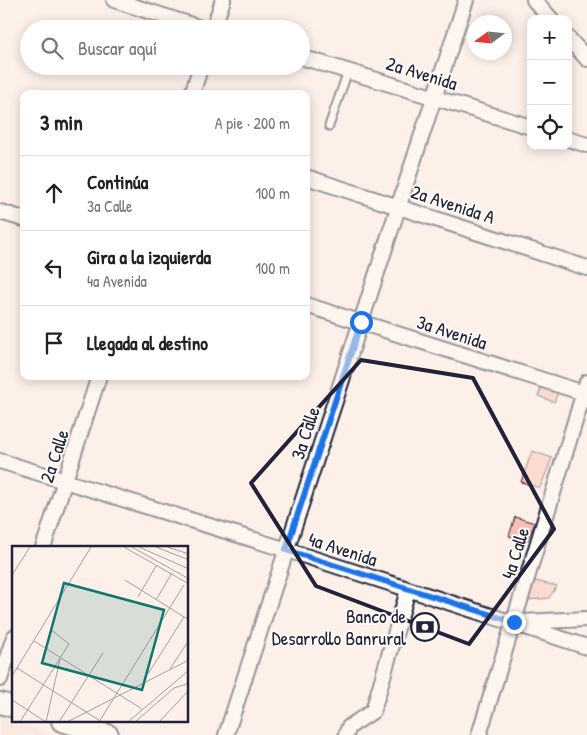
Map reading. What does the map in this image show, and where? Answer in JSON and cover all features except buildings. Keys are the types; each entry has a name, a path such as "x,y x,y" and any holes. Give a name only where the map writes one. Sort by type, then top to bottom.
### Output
{"street":[{"path":"114,0 176,20"},
{"path":"217,20 223,0"},
{"name":"3a Calle","path":"226,735 466,0"},
{"path":"534,0 547,15"},
{"path":"572,42 587,59"},
{"name":"2a Avenida","path":"310,60 435,96 527,126"},
{"path":"193,90 198,75"},
{"path":"572,140 587,145"},
{"name":"2a Avenida A","path":"310,178 587,268"},
{"path":"0,212 20,218"},
{"name":"3a Avenida","path":"310,306 407,337 586,389"},
{"name":"2a Calle","path":"44,546 99,380"},
{"name":"4a Calle","path":"480,735 586,389"},
{"name":"4a Avenida","path":"0,461 514,622 587,647"},
{"path":"346,735 349,727 373,711 408,590"},
{"path":"514,622 587,619"},
{"path":"0,679 12,643"},
{"path":"65,722 108,735"}],"lane":[{"path":"329,126 348,71"}],"highlighted area":[{"path":"361,360 473,378 554,529 469,644 316,586 251,483"}],"shaded area":[{"path":"0,717 57,735 0,735"}],"place":[{"name":"Banco de Desarrollo Banrural","path":"425,627"}],"route":[{"path":"361,322 286,550 514,622"}]}
